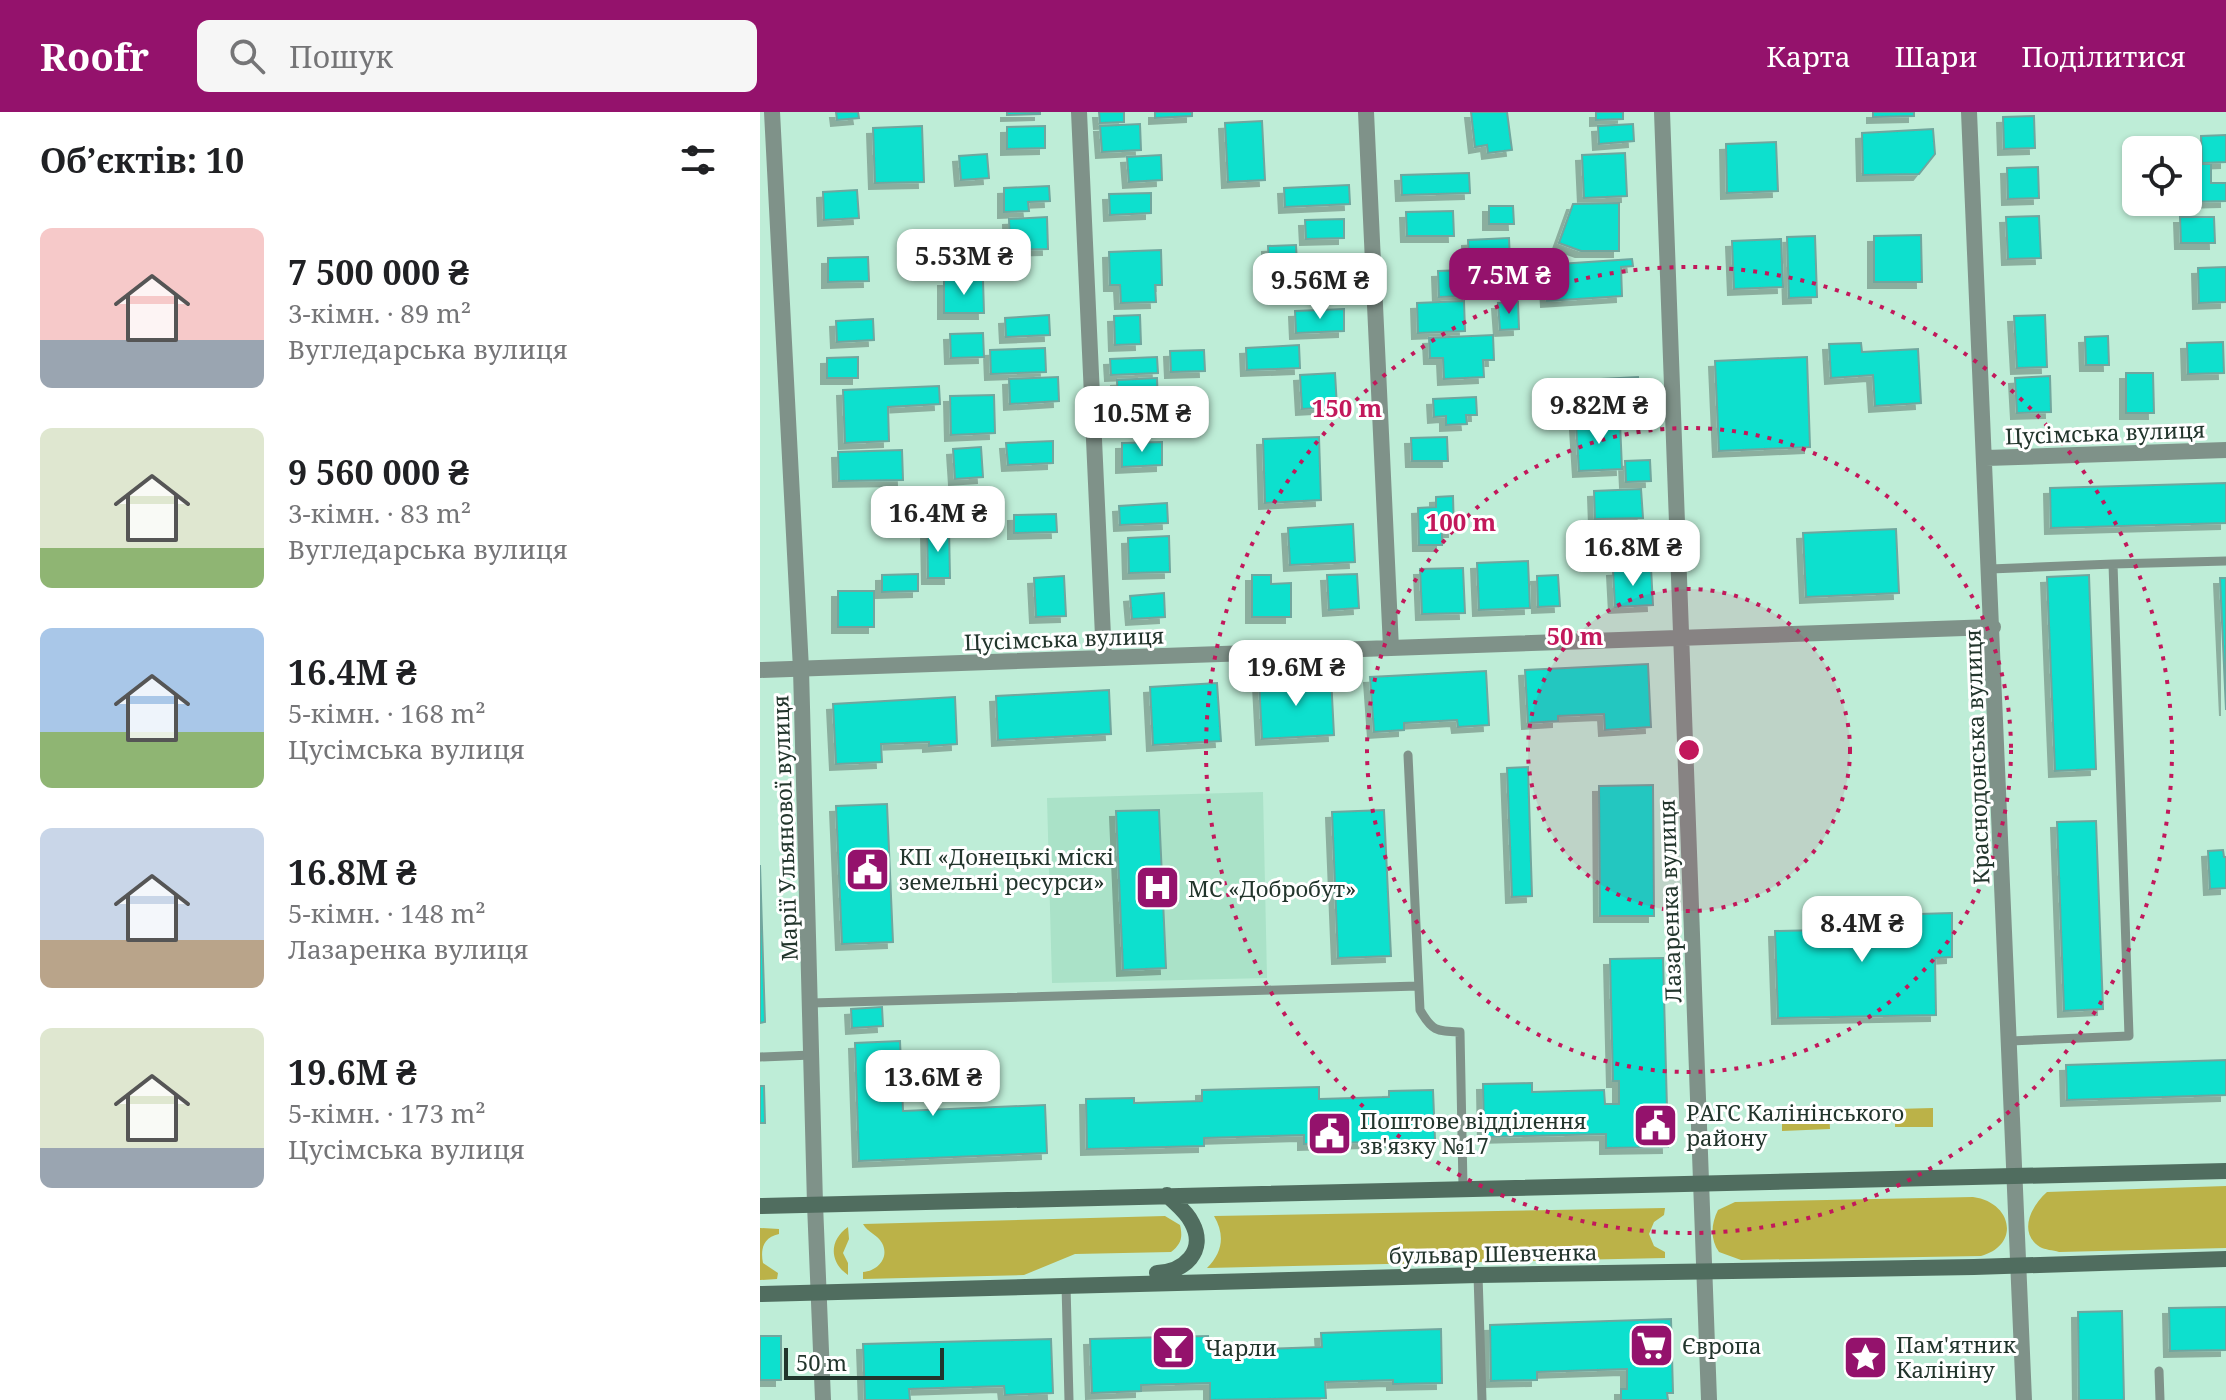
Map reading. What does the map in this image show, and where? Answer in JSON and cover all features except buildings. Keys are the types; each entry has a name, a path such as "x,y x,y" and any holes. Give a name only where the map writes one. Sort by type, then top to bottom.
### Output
{"main road":[{"path":"760,1206 2226,1171"},
{"path":"1066,1285 1090,1274 1173,1273 1182,1267 1196,1249 1197,1236 1188,1216 1167,1195"},
{"name":"бульвар Шевченка","path":"760,1294 2226,1259"}],"street":[{"name":"Марії Ульянової вулиця","path":"772,112 801,669 823,1400"},
{"path":"1079,112 1104,658"},
{"path":"1366,112 1391,648"},
{"name":"Лазаренка вулиця","path":"1662,112 1709,1400"},
{"name":"Краснодонська вулиця","path":"1969,112 2024,1400"},
{"name":"Цусімська вулиця","path":"1986,458 2226,450"},
{"name":"Цусімська вулиця","path":"760,670 1993,627"}],"lane":[{"path":"1990,569 2226,561"},
{"path":"2010,1041 2129,1036 2113,564"},
{"path":"1408,755 1420,1010 1428,1024 1439,1031 1460,1032 1463,1187"},
{"path":"811,1003 1418,986"},
{"path":"760,1057 812,1055"},
{"path":"1478,1275 1482,1400"},
{"path":"1066,1285 1069,1400"},
{"path":"2159,1371 2160,1400"}],"shaded area":[{"name":"МС «Добробут»","path":"1263,792 1267,978 1052,983 1047,798"},
{"path":"1933,1108 1933,1127 1895,1127 1895,1109"},
{"path":"1829,1110 1830,1129 1782,1131 1782,1112"},
{"path":"2226,1186 2226,1248 2059,1252 2040,1247 2029,1234 2032,1211 2047,1192"},
{"path":"1973,1197 1996,1207 2007,1224 2002,1243 1994,1251 1981,1256 1741,1260 1719,1252 1713,1237 1718,1210 1735,1202"},
{"path":"1665,1208 1664,1215 1654,1222 1649,1234 1654,1246 1665,1252 1665,1258 1207,1268 1221,1243 1214,1216"},
{"path":"1165,1216 1180,1225 1181,1230 1180,1240 1171,1252 1075,1254 1024,1275 863,1279 863,1272 881,1263 884,1249 880,1240 863,1224"},
{"path":"848,1227 849,1239 843,1253 848,1263 848,1275 837,1264 834,1251 837,1238"},
{"path":"760,1228 779,1229 779,1234 764,1244 762,1253 763,1263 778,1273 777,1279 760,1280"}],"place":[{"name":"КП «Донецькі міскі земельні ресурси»","path":"868,869"},
{"name":"МС «Добробут»","path":"1157,888"},
{"name":"РАГС Калінінського району","path":"1655,1125"},
{"name":"Поштове відділення зв'язку №17","path":"1329,1133"},
{"name":"Європа","path":"1651,1345"},
{"name":"Чарли","path":"1174,1347"},
{"name":"Пам'ятник Калініну","path":"1865,1357"}]}
